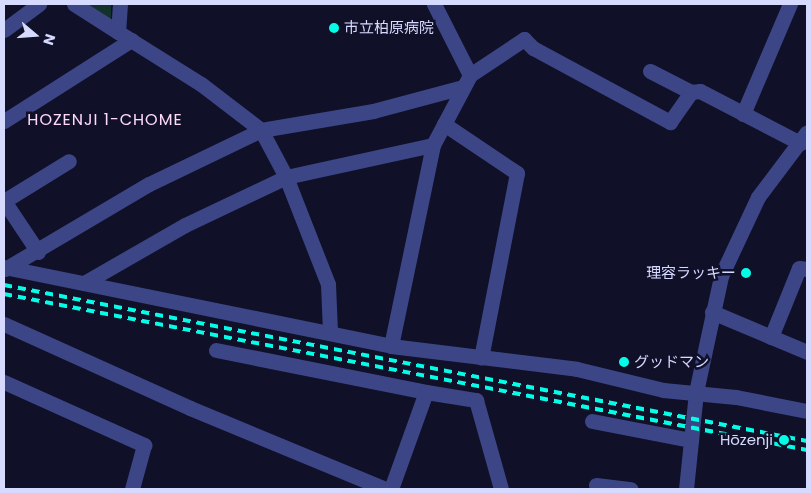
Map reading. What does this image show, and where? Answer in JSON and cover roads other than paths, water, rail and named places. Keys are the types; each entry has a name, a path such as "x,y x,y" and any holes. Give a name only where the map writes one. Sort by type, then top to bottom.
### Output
{"street":[{"path":"4,30 39,4"},
{"path":"74,4 202,84 261,130 286,177 328,284 330,332"},
{"path":"120,4 125,36"},
{"path":"392,346 433,145 466,81 434,4"},
{"path":"743,114 790,4"},
{"path":"4,121 125,36"},
{"path":"5,268 38,252 149,184 261,130 373,111 466,81 524,39 533,48 579,70 670,122 691,92"},
{"path":"650,71 691,92 708,94 743,114 804,139 758,197 739,231 721,276 696,392 686,489"},
{"path":"444,124 517,173 481,358"},
{"path":"84,283 186,226 286,177 433,145"},
{"path":"38,252 4,201 69,161"},
{"path":"5,268 392,346 577,369 663,390 696,392 807,411"},
{"path":"771,337 799,268 807,269"},
{"path":"712,312 807,352"},
{"path":"4,324 190,408 385,489 426,392"},
{"path":"216,350 426,392 476,400 501,489"},
{"path":"4,382 144,445 132,489"},
{"path":"592,421 691,440"},
{"path":"596,485 631,489"}],"railway":[{"path":"4,285 807,441"},
{"path":"4,294 807,450"}],"place":[{"name":"市立柏原病院","path":"334,28"},
{"name":"理容ラッキー","path":"746,273"},
{"name":"グッドマン","path":"624,362"},
{"name":"Hōzenji","path":"784,440"}],"district":[{"name":"HOZENJI 1-CHOME","path":"105,120"}]}
